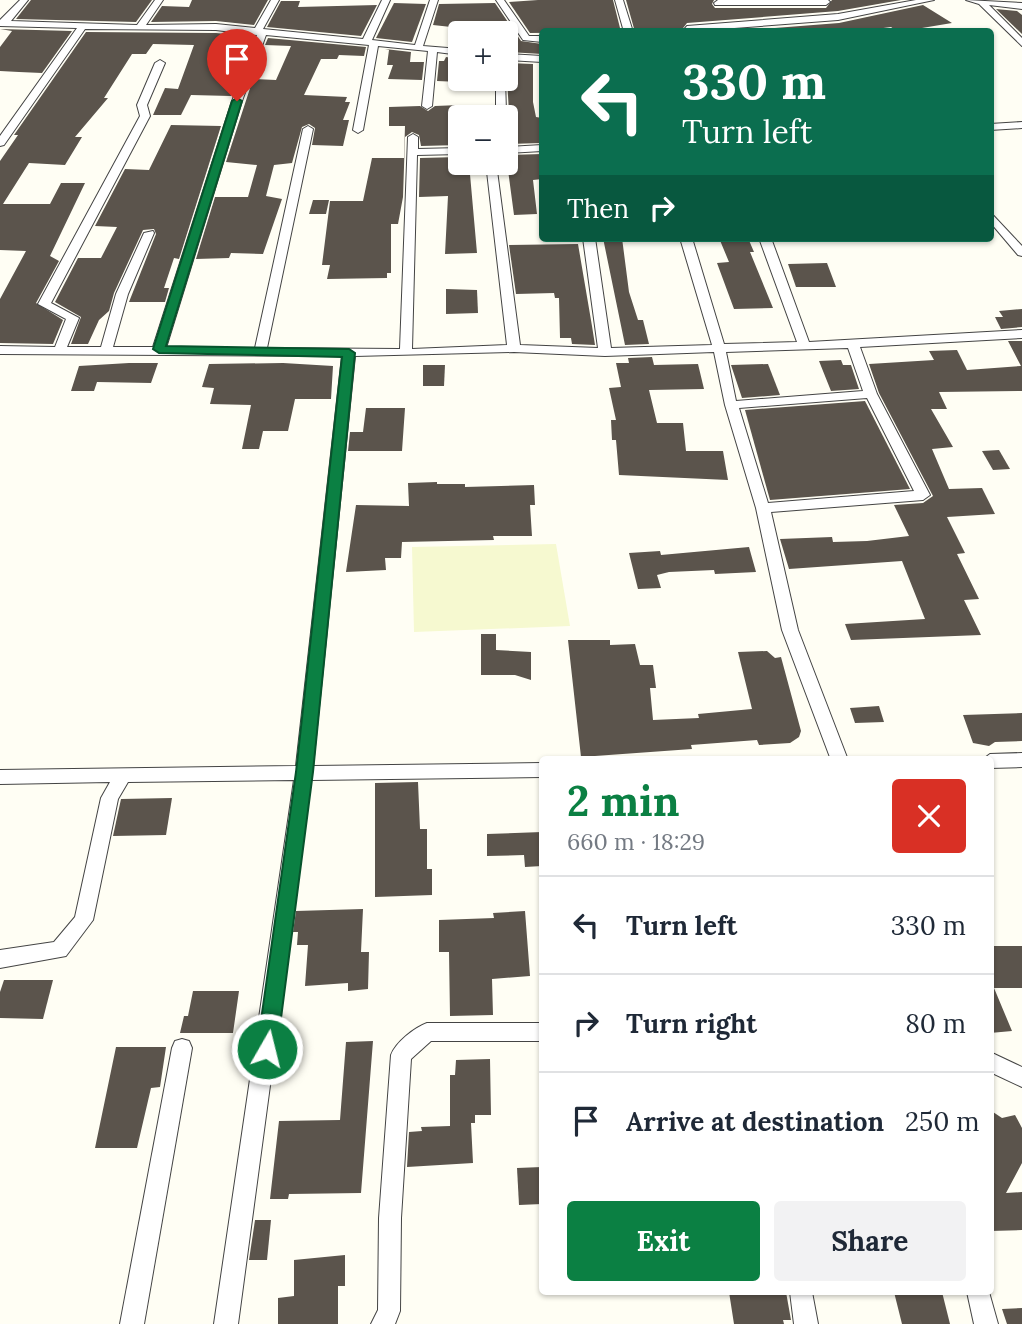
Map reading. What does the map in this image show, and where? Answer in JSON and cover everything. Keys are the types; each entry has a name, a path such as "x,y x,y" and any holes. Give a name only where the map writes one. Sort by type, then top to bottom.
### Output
{"street":[{"path":"2,23 23,0"},
{"path":"140,28 159,0"},
{"path":"159,349 237,101 260,33 275,0"},
{"path":"358,130 370,43 386,0"},
{"path":"418,48 434,0"},
{"path":"500,0 526,38 539,39"},
{"path":"619,0 628,28"},
{"path":"705,28 838,17 930,0"},
{"path":"970,0 1022,6"},
{"path":"717,2 825,1 838,17"},
{"path":"717,2 726,11"},
{"path":"982,2 1022,43"},
{"path":"733,18 741,26"},
{"path":"2,23 140,28 216,27 448,51"},
{"path":"0,143 83,26"},
{"path":"427,106 433,50"},
{"path":"518,58 539,59"},
{"path":"60,350 73,318 44,304 145,116 142,105 160,63"},
{"path":"994,127 1022,125"},
{"path":"260,352 308,129"},
{"path":"406,353 414,152 412,137"},
{"path":"518,149 539,148"},
{"path":"414,152 448,151"},
{"path":"492,175 514,348"},
{"path":"994,220 1022,253"},
{"path":"106,349 122,294 149,233"},
{"path":"590,242 606,352"},
{"path":"688,242 719,349 731,405 763,508 790,630 838,756"},
{"path":"766,242 804,345"},
{"path":"0,350 159,349 406,353 514,348 606,352 853,344 1022,334"},
{"path":"763,508 923,495 871,394 853,344"},
{"path":"226,1324 241,1190 267,1049 304,772 349,353"},
{"path":"731,405 871,394"},
{"path":"994,761 1022,760"},
{"path":"0,777 539,770"},
{"path":"0,960 59,950 84,920 110,798 122,777"},
{"path":"383,1324 389,1311 390,1219 401,1055 427,1032 539,1032"},
{"path":"132,1324 182,1048"},
{"path":"994,1063 1022,1077"},
{"path":"801,1295 806,1324"},
{"path":"979,1295 986,1324"}],"green space":[{"path":"556,544 570,626 414,632 412,547"}],"building":[{"path":"31,0 152,0 136,22 16,19"},
{"path":"192,0 268,0 254,25 216,21 151,22 162,6 189,7"},
{"path":"613,0 620,28 539,28 539,33 530,33 509,2"},
{"path":"626,0 714,0 712,4 715,8 826,8 832,0 901,0 838,11 687,23 683,28 634,28"},
{"path":"281,1 300,1 298,7 377,5 361,36 267,27"},
{"path":"394,3 426,4 412,42 376,38"},
{"path":"495,3 507,21 448,21 448,27 433,25 439,4"},
{"path":"923,5 952,23 922,28 775,28 839,23"},
{"path":"996,9 1017,11 1022,15 1022,34"},
{"path":"0,29 72,31 42,73 0,71 0,47 12,31"},
{"path":"86,32 216,33 253,37 234,78 238,78 231,96 191,95 181,115 153,115 165,88 178,89 194,45 153,44 146,54 132,54 104,98 108,98 75,137 82,137 65,165 29,163 3,204 50,204 61,183 85,183 50,256 59,261 36,303 63,320 53,344 0,343 0,299 26,251 0,250 0,161 18,135 14,135"},
{"path":"518,37 521,41 539,44 539,54 518,53"},
{"path":"268,38 366,47 364,56 339,55 337,59 321,59 304,95 347,97 345,102 350,102 343,120 349,120 343,146 312,145 315,128 309,124 302,127 292,163 274,165 266,196 282,199 263,254 231,253 229,258 196,259 215,197 248,197 257,165 226,162 253,79 276,80 291,46 265,45"},
{"path":"385,49 411,52 410,62 424,62 422,80 388,79 393,65 387,65 389,50"},
{"path":"448,57 448,81 437,81 439,61"},
{"path":"518,63 533,64 533,102 536,117 539,118 539,143 518,144 518,105 509,105 508,91 518,91"},
{"path":"448,105 448,145 421,146 419,135 412,132 405,137 403,197 398,224 391,224 391,273 387,273 387,278 327,279 330,265 322,265 330,201 363,201 372,158 404,158 405,126 389,126 389,107 420,106 428,111 435,106"},
{"path":"171,125 221,126 179,259 174,258 164,288 169,288 165,302 129,302 156,234 154,229 143,230 114,293 109,311 99,320 88,344 71,344 81,317 55,302 78,258 101,258 117,227 95,226 125,169 149,170"},
{"path":"539,154 539,179 533,180 537,214 514,215 509,175 518,175 518,155"},
{"path":"448,157 448,175 470,175 477,253 445,254 448,196 419,197 420,158"},
{"path":"313,200 329,200 326,214 309,214"},
{"path":"604,242 623,242 629,292 638,320 643,320 649,344 625,345"},
{"path":"721,242 750,242 754,252 750,252 773,308 734,309 717,263 729,262"},
{"path":"578,244 595,345 572,344 571,338 560,338 559,298 555,298 554,293 516,294 509,245"},
{"path":"827,263 836,287 796,287 788,264"},
{"path":"446,289 477,290 478,313 446,314"},
{"path":"1022,309 1022,327 1001,329 995,317 1003,317 999,311"},
{"path":"1008,341 1022,341 1022,391 939,392 947,409 931,409 953,447 932,449 949,489 982,488 995,514 947,517 965,553 957,554 979,599 964,600 981,635 851,640 845,624 925,619 902,561 789,569 780,539 832,537 833,542 909,536 894,505 923,503 933,496 879,393 869,364 934,360 929,351 957,350 967,370 1021,366"},
{"path":"652,357 654,365 698,364 704,389 649,390 657,423 683,423 686,451 723,451 728,480 619,475 616,440 612,440 611,420 616,420 609,388 621,387 616,363 629,363 628,358"},
{"path":"841,360 843,365 851,365 859,389 831,391 819,361"},
{"path":"158,363 151,383 97,382 94,391 71,391 79,366"},
{"path":"283,363 333,366 331,399 295,399 288,431 263,431 259,449 242,449 251,405 210,404 214,388 202,387 209,364"},
{"path":"768,364 780,395 742,398 731,365"},
{"path":"423,365 445,365 444,386 423,386"},
{"path":"865,401 910,489 770,500 745,410"},
{"path":"366,408 405,408 402,451 348,451 350,432 363,432"},
{"path":"999,450 1010,469 993,470 982,451"},
{"path":"408,483 465,484 465,487 534,485 535,505 530,505 532,536 493,536 494,540 402,542 401,558 385,558 386,570 346,572 356,505 409,506"},
{"path":"749,547 756,572 669,572 657,575 661,588 638,589 629,553 660,551 661,555"},
{"path":"481,634 496,634 496,650 531,652 531,680 515,675 481,675"},
{"path":"568,640 610,640 610,645 635,644 640,665 653,665 656,688 650,688 653,720 699,718 698,714 752,709 738,652 767,651 775,658 781,657 801,731 799,737 790,743 759,745 757,740 691,745 692,749 581,756"},
{"path":"879,706 884,722 855,723 850,708"},
{"path":"1022,713 1022,741 995,742 989,746 973,743 963,715"},
{"path":"418,782 420,829 427,829 427,869 432,869 432,895 375,897 375,783"},
{"path":"172,798 166,835 113,836 121,799"},
{"path":"539,832 539,866 525,867 524,855 487,856 487,834"},
{"path":"363,909 361,952 369,952 368,989 348,991 348,983 305,986 308,945 297,945 298,932 293,932 296,911"},
{"path":"525,911 530,976 492,979 493,1015 450,1016 449,952 439,952 439,920 494,918 493,913"},
{"path":"994,946 1022,946 1022,988 994,988"},
{"path":"4,980 53,980 43,1019 0,1018 0,992"},
{"path":"994,988 1012,1031 994,1033"},
{"path":"193,991 239,991 233,1033 180,1033 184,1016 188,1016"},
{"path":"373,1041 361,1193 289,1194 288,1199 270,1199 279,1121 340,1120 346,1042"},
{"path":"116,1047 166,1047 160,1087 151,1088 137,1148 95,1148"},
{"path":"490,1059 491,1115 475,1115 475,1123 471,1123 473,1163 407,1167 409,1132 422,1131 421,1127 450,1126 450,1075 455,1075 456,1060"},
{"path":"994,1113 1002,1118 1015,1115 1022,1128 1022,1163 1006,1193 1022,1192 1022,1230 994,1231"},
{"path":"539,1167 539,1204 519,1205 517,1168"},
{"path":"255,1220 271,1220 267,1260 249,1260"},
{"path":"345,1255 345,1286 338,1286 338,1324 278,1324 278,1298 294,1296 294,1260"},
{"path":"729,1295 787,1295 791,1320 783,1320 784,1324 734,1324"},
{"path":"895,1295 943,1295 950,1324 902,1324"},
{"path":"1022,1308 1022,1324 1007,1324 1002,1309"}],"route":[{"path":"237,101 159,349 349,353 304,772 267,1049"}]}
